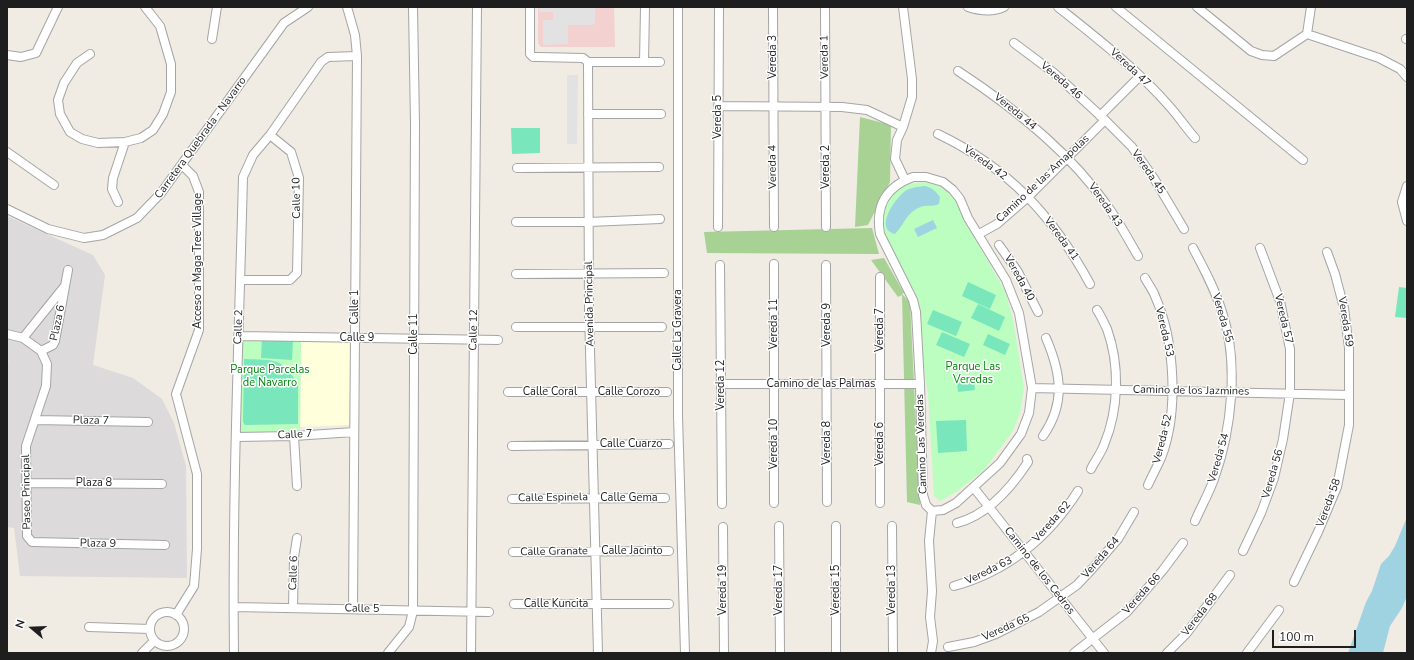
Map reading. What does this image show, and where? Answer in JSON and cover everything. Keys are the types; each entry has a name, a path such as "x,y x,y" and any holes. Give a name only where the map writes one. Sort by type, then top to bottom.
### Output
{"street":[{"path":"7,55 22,56 36,53 58,7"},
{"path":"90,54 77,63 64,83 58,100 60,114 70,132 98,143 125,142 141,138 153,130 163,114 171,92 171,64 160,26 145,7"},
{"path":"212,39 217,7"},
{"name":"Carretera Quebrada - Navarro","path":"7,209 48,229 84,238 103,235 137,218 157,198 182,165 284,23 308,7"},
{"name":"Calle 1","path":"347,7 355,35 356,56 353,609"},
{"name":"Calle 11","path":"388,653 409,627 413,611 415,124 413,7"},
{"name":"Calle 12","path":"471,653 477,7"},
{"path":"530,7 530,54 533,57 583,58 588,62 660,62"},
{"path":"644,62 645,7"},
{"name":"Calle La Gravera","path":"678,7 678,408 685,653"},
{"name":"Vereda 5","path":"718,227 719,7"},
{"name":"Vereda 3","path":"773,7 773,107"},
{"name":"Vereda 1","path":"825,7 826,108"},
{"path":"903,7 912,79 912,97 903,127 897,140 895,159 905,180"},
{"path":"968,7 988,11 997,10 1004,7"},
{"name":"Vereda 47","path":"1058,7 1099,39 1140,76 1170,107 1194,138"},
{"path":"1116,7 1303,160"},
{"path":"1197,7 1251,51 1262,55 1274,56 1307,34 1311,7"},
{"path":"1307,34 1379,58 1400,69 1407,77"},
{"name":"Vereda 46","path":"1014,43 1054,72 1103,118"},
{"name":"Calle 2","path":"234,653 236,437 243,177 253,156 321,62 328,57 356,56"},
{"name":"Avenida Principal","path":"588,62 589,274 598,653"},
{"name":"Vereda 44","path":"958,71 988,91 1030,123 1067,158"},
{"name":"Camino de las Amapolas","path":"979,234 997,224 1028,197 1067,158 1140,76"},
{"path":"718,106 842,107 867,110 903,127"},
{"name":"Vereda 4","path":"773,107 774,227"},
{"name":"Vereda 2","path":"826,108 826,227"},
{"path":"588,114 661,114"},
{"name":"Vereda 45","path":"1103,118 1136,154 1155,180 1184,229"},
{"name":"Calle 10","path":"240,280 290,280 297,272 299,178 291,152 270,134"},
{"name":"Vereda 42","path":"938,134 961,145 994,166 1028,197"},
{"path":"118,202 112,189 113,178 125,142"},
{"path":"7,152 54,185"},
{"name":"Vereda 43","path":"1067,158 1106,204 1138,256"},
{"name":"Acceso a Maga Tree Village","path":"176,615 194,586 197,549 197,474 176,394 198,330 200,192 194,176 182,165"},
{"path":"517,168 659,167"},
{"name":"Camino Las Veredas","path":"913,177 926,177 943,182 953,190 960,199 968,218 979,234 1006,280 1019,313 1032,388 1029,414 1021,434 1000,463 956,503 943,510 932,511 926,505 923,495 920,384 916,312 913,300 880,234 878,222 880,208 885,196 893,187 913,177"},
{"path":"1407,186 1402,202 1407,221"},
{"name":"Vereda 41","path":"1028,197 1054,226 1080,265 1090,284"},
{"path":"516,222 660,220"},
{"name":"Vereda 40","path":"999,245 1018,272 1038,312"},
{"name":"Vereda 55","path":"1193,248 1210,280 1223,313 1232,352 1230,392"},
{"name":"Vereda 57","path":"1260,248 1280,301 1290,349 1290,393"},
{"name":"Vereda 59","path":"1327,252 1335,274 1344,308 1350,348 1349,395"},
{"name":"Vereda 11","path":"774,264 774,384"},
{"name":"Vereda 9","path":"826,265 827,384"},
{"name":"Vereda 12","path":"720,266 722,504"},
{"name":"Plaza 6","path":"41,351 53,346 55,341 68,270"},
{"path":"1006,280 1018,272"},
{"path":"516,274 664,273"},
{"name":"Vereda 7","path":"880,277 880,384"},
{"name":"Vereda 53","path":"1145,278 1156,297 1164,324 1170,352 1173,390"},
{"name":"Plaza 6","path":"23,338 65,286"},
{"path":"1091,469 1104,446 1112,422 1116,390 1114,358 1107,329 1098,310"},
{"path":"516,327 662,327"},
{"path":"7,334 23,338 41,351"},
{"name":"Calle 9","path":"239,336 498,340"},
{"path":"1043,436 1052,420 1058,401 1059,388 1055,360 1046,338"},
{"name":"Paseo Principal","path":"32,542 27,536 26,446 46,386 46,362 41,351"},
{"name":"Camino de las Palmas","path":"721,384 920,384"},
{"name":"Vereda 10","path":"774,384 774,503"},
{"name":"Vereda 8","path":"827,384 827,502"},
{"name":"Vereda 6","path":"880,384 880,503"},
{"name":"Camino de los Jazmines","path":"1032,388 1349,395"},
{"name":"Vereda 52","path":"1148,485 1161,457 1169,425 1173,390"},
{"name":"Calle Coral","path":"508,392 592,392"},
{"name":"Calle Corozo","path":"592,392 667,392"},
{"name":"Vereda 54","path":"1195,521 1214,480 1224,446 1230,413 1230,392"},
{"name":"Vereda 56","path":"1243,551 1261,513 1274,478 1283,439 1290,393"},
{"name":"Vereda 58","path":"1294,582 1318,532 1337,487 1349,425 1349,395"},
{"name":"Plaza 7","path":"35,420 148,422"},
{"name":"Calle 7","path":"236,437 294,436 354,432"},
{"path":"294,436 297,486"},
{"name":"Calle Cuarzo","path":"512,446 669,444"},
{"path":"957,523 969,519 989,507 1002,496 1015,481 1028,462 1027,459"},
{"name":"Plaza 8","path":"26,483 162,484"},
{"name":"Camino de los Cedros","path":"974,488 1060,598 1094,638 1104,653"},
{"name":"Vereda 62","path":"1024,552 1059,518 1078,491"},
{"name":"Calle Gema","path":"594,498 664,498"},
{"name":"Calle Espinela","path":"512,499 594,498"},
{"path":"931,653 933,641 930,617 932,591 929,541 932,511"},
{"name":"Vereda 64","path":"1060,598 1092,569 1118,539 1134,512"},
{"name":"Vereda 17","path":"779,526 780,653"},
{"name":"Vereda 15","path":"836,526 836,653"},
{"name":"Vereda 13","path":"892,526 892,653"},
{"name":"Vereda 19","path":"723,527 724,653"},
{"name":"Calle 6","path":"293,608 294,557 297,538"},
{"name":"Plaza 9","path":"32,542 165,545"},
{"name":"Vereda 66","path":"1074,653 1127,612 1163,570 1183,543"},
{"name":"Calle Jacinto","path":"596,551 669,551"},
{"name":"Calle Granate","path":"513,552 596,551"},
{"name":"Vereda 63","path":"954,586 984,576 1024,552"},
{"name":"Vereda 68","path":"1167,653 1186,634 1230,575"},
{"name":"Vereda 65","path":"948,647 974,642 996,634 1040,612 1060,598"},
{"name":"Calle Kuncita","path":"514,604 669,604"},
{"name":"Calle 5","path":"234,607 490,612"},
{"path":"1247,653 1279,610"},
{"path":"166,612 176,615 180,619 183,630 179,640 170,649 154,641 150,629 153,619 161,613 166,612"},
{"path":"89,627 150,629"},
{"path":"142,653 154,641"}],"shaded area":[{"path":"538,7 614,7 615,47 541,47 538,43"},
{"path":"539,7 595,7 595,22 593,25 568,25 568,44 543,45 543,20 553,20 553,12 539,12"},
{"path":"567,75 578,75 577,144 567,144"},
{"path":"7,216 93,255 105,275 93,365 133,378 162,399 174,423 186,466 187,578 20,576 14,528 7,527 7,364 9,361 7,360"},
{"path":"301,342 351,342 349,425 300,427"}],"green space":[{"path":"860,117 891,125 890,182 868,225 855,227"},
{"path":"511,128 540,128 540,153 512,154"},
{"name":"Parque Las Veredas","path":"925,182 939,186 958,202 969,228 1005,291 1013,319 1024,388 1020,413 1013,431 984,470 956,492 940,501 934,496 928,393 920,308 916,295 893,255 882,228 882,215 887,202 895,192 908,185"},
{"path":"872,228 879,254 707,253 704,232"},
{"path":"884,258 904,293 902,294 910,302 920,505 907,502 902,295 898,297 871,260"},
{"path":"968,282 996,295 990,309 962,296"},
{"path":"1399,287 1407,288 1407,318 1395,317"},
{"path":"978,304 1005,317 999,331 971,318"},
{"path":"933,310 962,322 956,336 927,324"},
{"path":"942,332 970,344 964,357 936,345"},
{"path":"988,334 1010,344 1005,355 983,345"},
{"name":"Parque Parcelas de Navarro","path":"243,340 301,340 300,432 240,434 238,431"},
{"path":"262,340 293,341 292,360 261,358"},
{"path":"244,359 277,362 284,366 290,373 298,383 298,424 245,425 243,422"},
{"path":"974,380 975,390 958,392 957,382"},
{"path":"966,420 967,451 938,453 936,421"}],"water":[{"path":"925,186 934,190 940,197 939,204 918,208 910,214 895,234 889,231 886,226 886,221 895,201 906,190"},
{"path":"933,220 937,228 918,237 914,229"},
{"path":"1407,517 1407,596 1402,608 1390,626 1383,653 1348,653 1381,564 1389,556 1395,546"}]}
